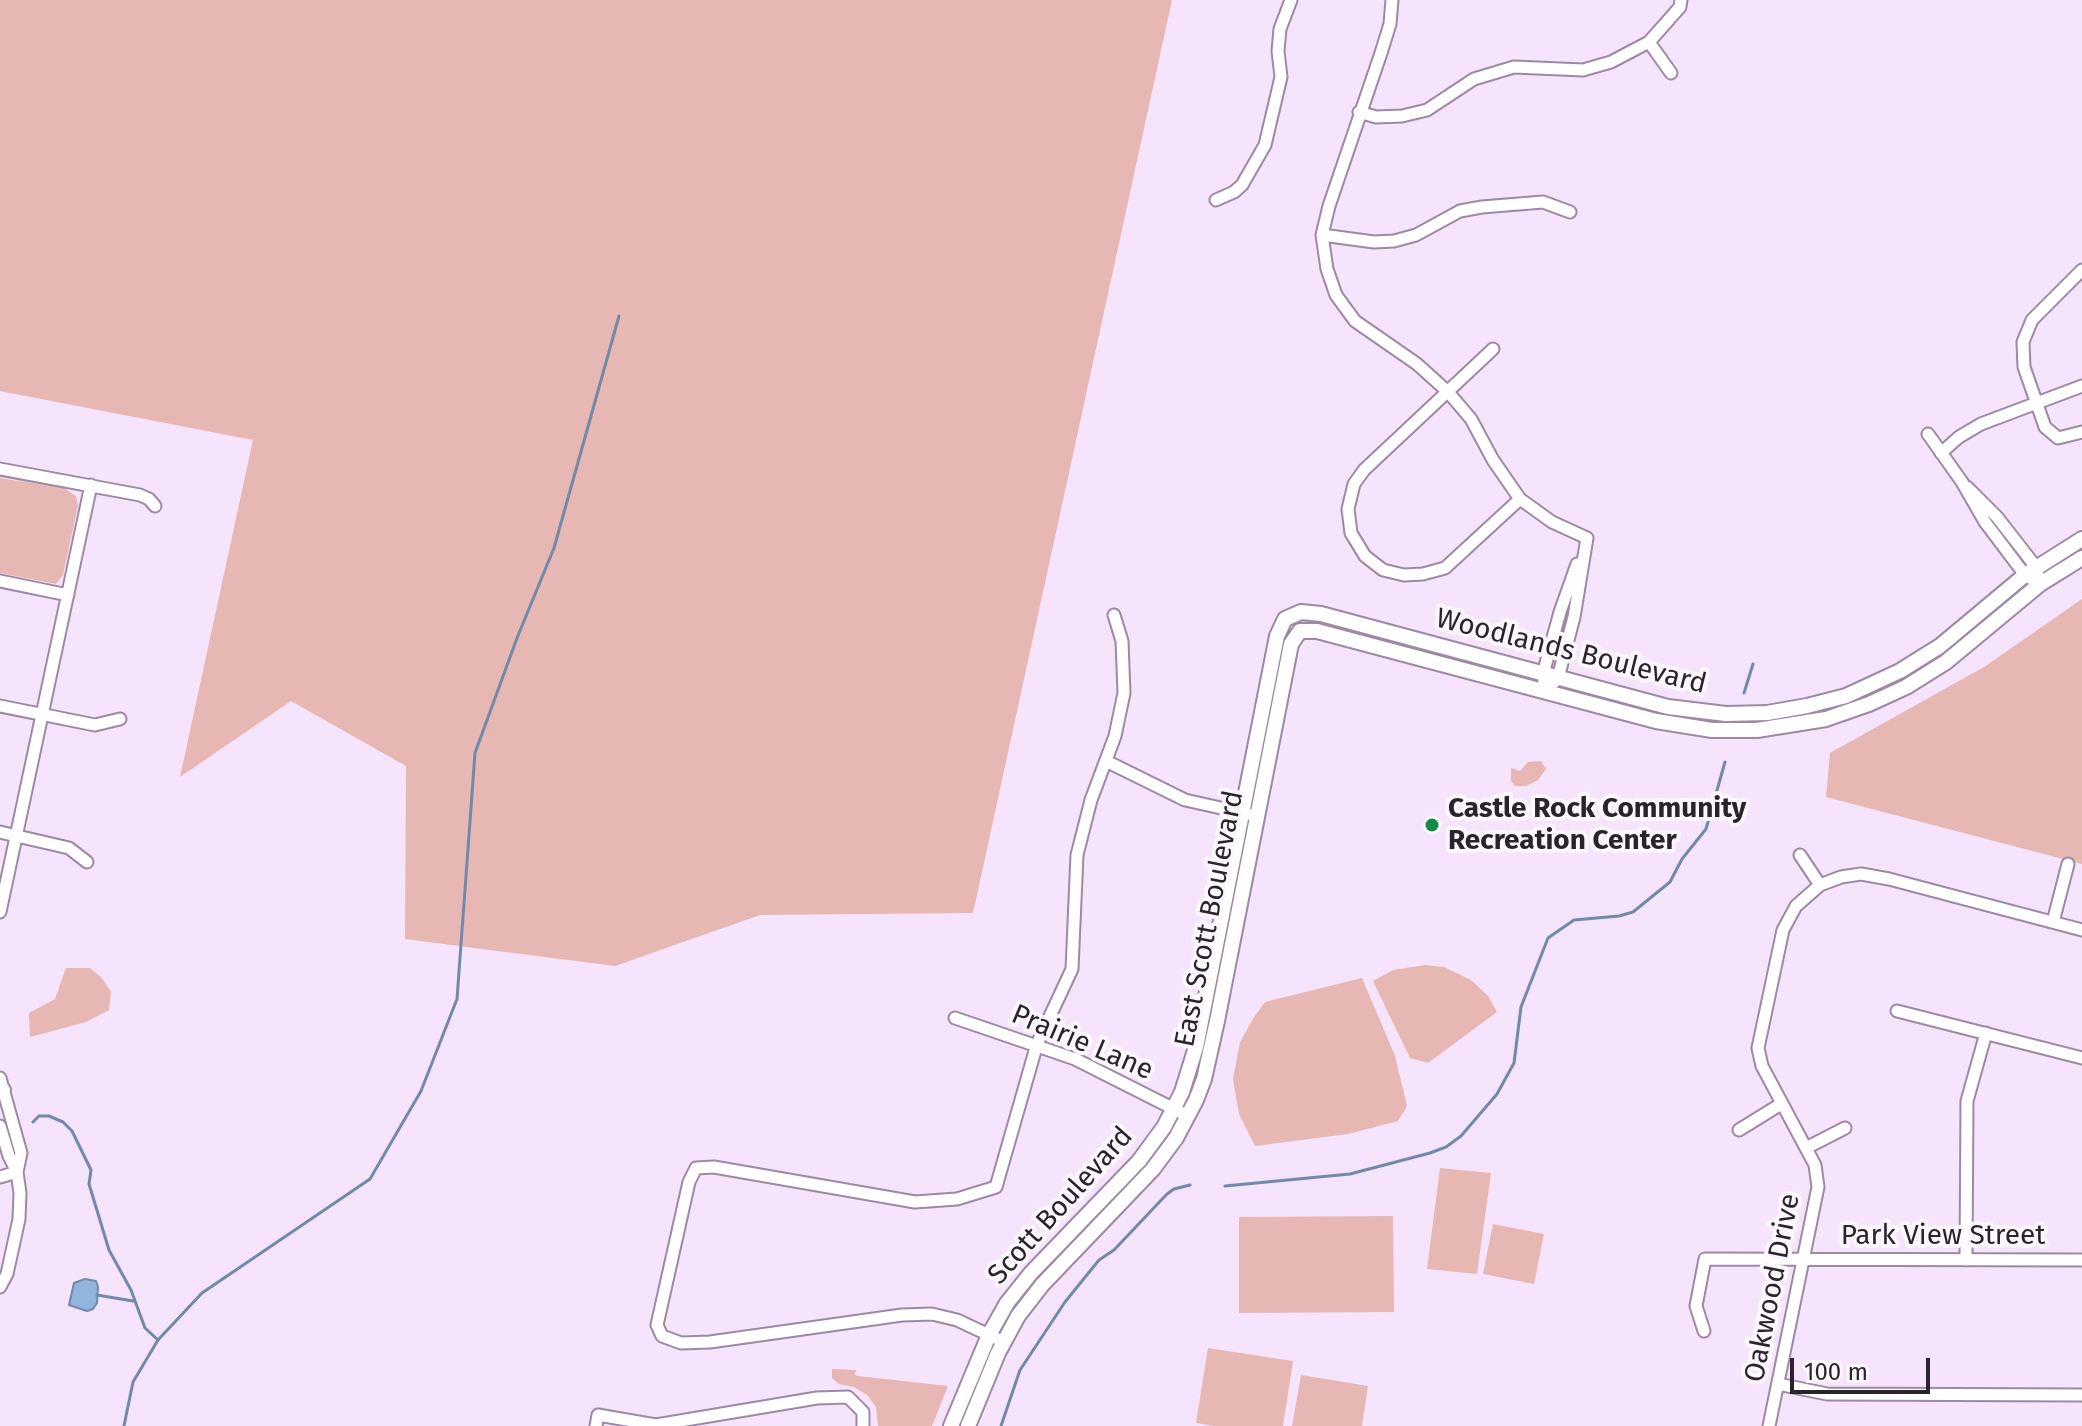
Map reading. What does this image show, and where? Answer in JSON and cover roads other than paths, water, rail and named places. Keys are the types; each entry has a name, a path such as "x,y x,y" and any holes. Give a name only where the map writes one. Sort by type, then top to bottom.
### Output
{"street":[{"path":"1216,200 1242,185 1265,145 1281,77 1278,51 1280,29 1291,0"},
{"path":"1392,0 1386,38 1329,206 1322,235 1323,253 1336,295 1355,321 1417,364 1448,392 1471,419 1493,460 1520,499 1552,522 1587,538 1560,612 1545,692"},
{"path":"1359,112 1376,117 1402,116 1427,110 1474,79 1514,67 1583,70 1611,62 1649,42 1680,7 1681,0"},
{"path":"1649,42 1671,73"},
{"path":"1322,235 1374,242 1394,241 1416,235 1460,211 1482,207 1543,202 1570,212"},
{"path":"2082,270 2032,320 2023,342 2024,367 2045,427 2053,436 2063,438 2082,432"},
{"path":"1493,349 1364,470 1354,484 1348,509 1351,533 1365,556 1383,570 1404,575 1423,574 1445,568 1520,499"},
{"path":"1941,453 1969,430 2082,386"},
{"path":"1928,434 1962,482 1997,517 2040,584"},
{"path":"0,469 140,495 155,506"},
{"path":"0,912 91,485"},
{"name":"Woodlands Boulevard","path":"1290,616 1301,612 1321,614 1650,703 1706,713 1767,713 1807,706 1865,688 1920,660 2030,571 2082,539"},
{"name":"Woodlands Boulevard","path":"1300,631 1317,631 1656,721 1734,731 1802,725 1869,704 1925,676 2040,584 2082,558"},
{"path":"0,581 68,595"},
{"path":"1004,1342 957,1320 932,1314 902,1315 710,1342 681,1343 662,1336 657,1325 689,1182 696,1168 714,1167 900,1200 934,1201 972,1196 996,1187 1037,1044 1072,969 1077,855 1091,800 1115,736 1124,693 1122,641 1114,615"},
{"name":"East Scott Boulevard","path":"1174,1109 1196,1047 1277,636 1282,623 1290,616"},
{"name":"East Scott Boulevard","path":"1128,1197 1165,1154 1188,1116 1209,1060 1291,644 1300,631"},
{"path":"0,706 95,725 120,719"},
{"path":"1106,761 1171,795 1257,816"},
{"path":"0,832 69,848 87,862"},
{"path":"1800,855 1820,885"},
{"path":"2053,922 2068,864"},
{"name":"Oakwood Drive","path":"1769,1426 1818,1187 1815,1165 1762,1066 1758,1048 1783,930 1796,906 1820,885 1861,874 2082,930"},
{"path":"1897,1011 2082,1058"},
{"name":"Prairie Lane","path":"955,1018 1075,1059 1188,1116"},
{"path":"1966,1260 1967,1101 1986,1033"},
{"path":"1,1087 21,1153 17,1172"},
{"path":"1739,1130 1781,1104"},
{"name":"Scott Boulevard","path":"951,1426 989,1335 1016,1291 1139,1161 1174,1109"},
{"path":"0,1126 17,1172 20,1193 19,1219 7,1274 0,1287"},
{"path":"1806,1148 1845,1128"},
{"path":"0,1177 17,1172"},
{"name":"Scott Boulevard","path":"968,1426 1018,1316 1042,1285 1128,1197"},
{"name":"Park View Street","path":"1704,1331 1696,1306 1705,1259 2082,1260"},
{"path":"1778,1384 1842,1395 2082,1395"},
{"path":"596,1426 598,1415 656,1425 817,1398 848,1397 863,1412 863,1426"}],"water":[{"path":"85,1279 96,1281 98,1287 97,1303 87,1311 69,1305 74,1283"}],"waterway":[{"path":"158,1340 202,1293 370,1179 421,1091 457,999 475,753 554,548 619,316"},
{"path":"1744,693 1753,664"},
{"path":"1225,1186 1350,1174 1430,1153 1446,1147 1461,1136 1497,1094 1514,1063 1521,1007 1548,938 1574,920 1633,912 1670,882 1682,859 1706,829 1725,762"},
{"path":"33,1122 39,1116 49,1116 63,1122 72,1131 91,1170 89,1184 109,1250 131,1290 145,1328 158,1340 133,1382 124,1426"},
{"path":"1001,1426 1020,1370 1065,1302 1099,1260 1114,1250 1167,1194 1190,1185"},
{"path":"97,1295 133,1301"}],"place":[{"name":"Castle Rock Community Recreation Center","path":"1432,825"}]}
